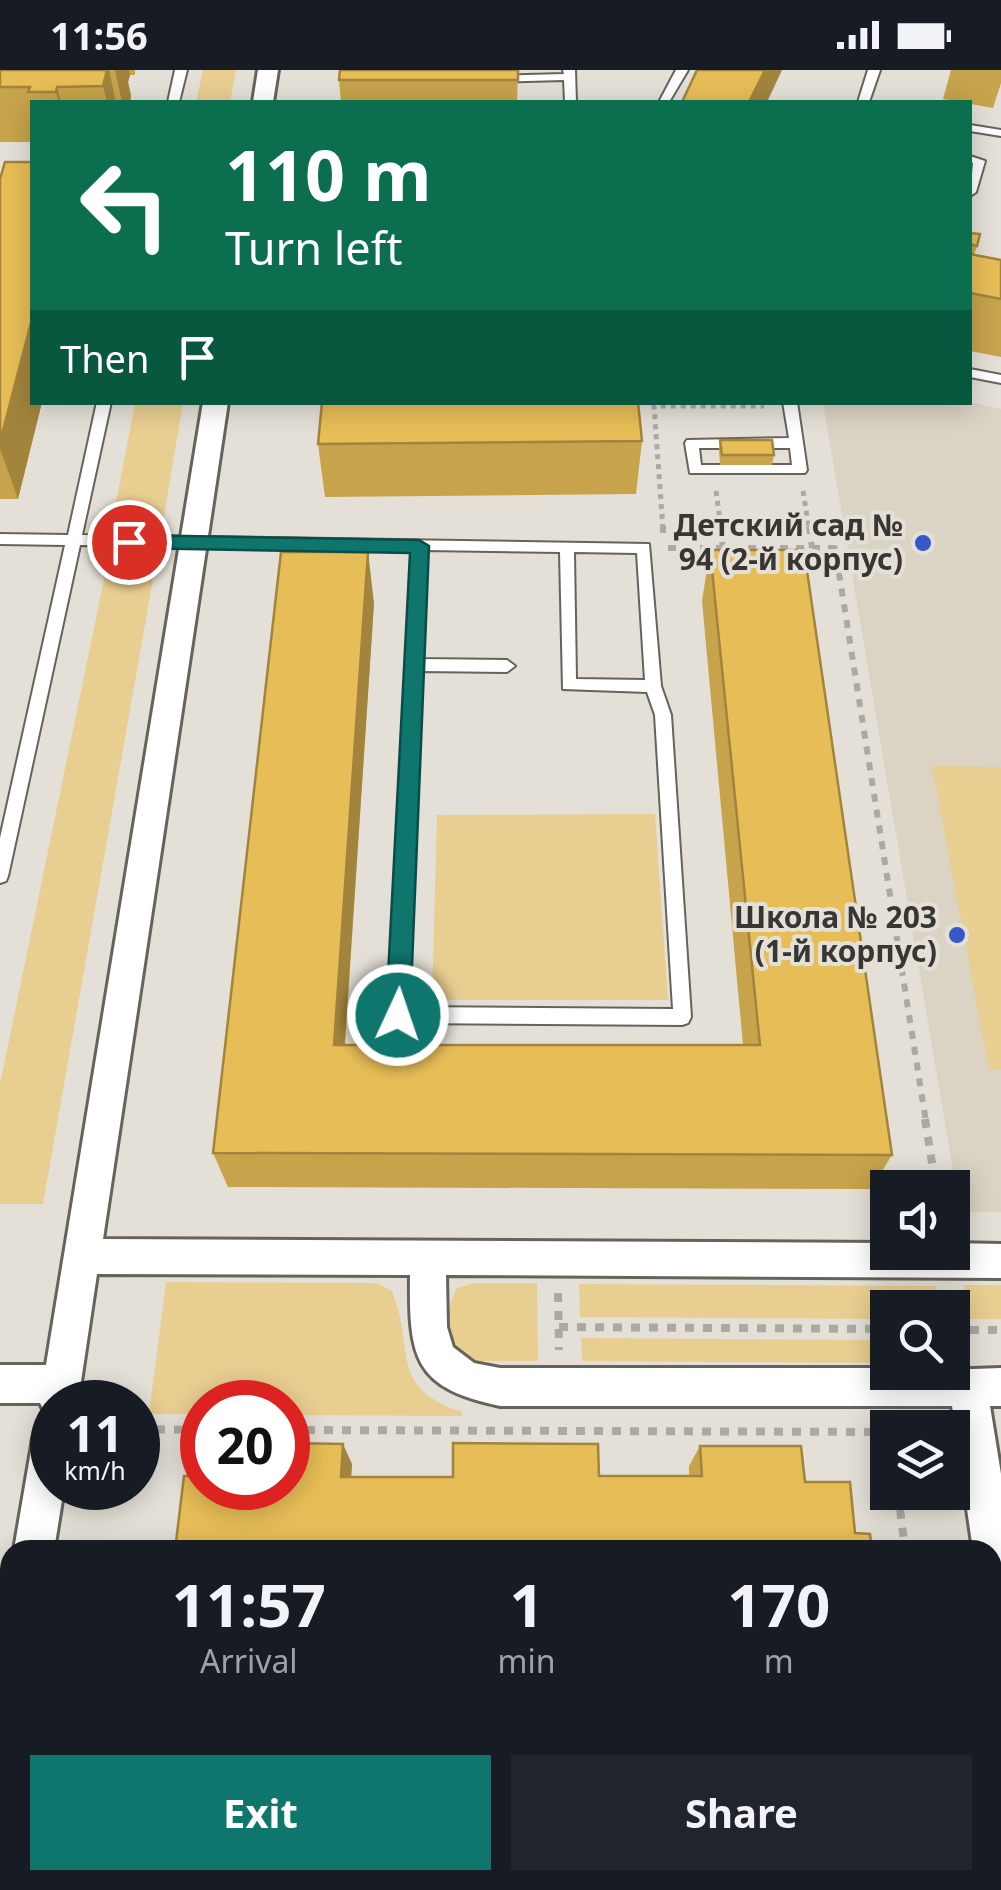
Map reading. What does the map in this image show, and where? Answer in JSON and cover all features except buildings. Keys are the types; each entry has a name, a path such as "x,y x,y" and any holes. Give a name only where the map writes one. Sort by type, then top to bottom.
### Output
{"street":[{"path":"263,100 268,70"},
{"path":"62,1380 216,405"},
{"path":"82,1256 870,1260"},
{"path":"428,1258 430,1344 442,1366 467,1383 500,1387 984,1387 996,1540"},
{"path":"970,1260 1001,1261"},
{"path":"0,1384 30,1388"},
{"path":"36,1540 40,1510"}],"lane":[{"path":"174,100 181,70"},
{"path":"665,100 682,70"},
{"path":"863,100 874,70"},
{"path":"486,79 569,74 571,100"},
{"path":"972,128 1001,133"},
{"path":"972,159 979,161 972,185"},
{"path":"972,373 1001,380"},
{"path":"0,876 103,405"},
{"path":"790,405 800,470 695,470 692,444 796,443"},
{"path":"0,540 644,548 653,686 663,714 682,1016 398,1015 419,546"},
{"path":"567,547 568,684 653,686"},
{"path":"414,666 507,666"}],"path":[{"path":"714,470 723,548"},
{"path":"800,470 812,548"},
{"path":"644,548 834,548 933,1170"},
{"path":"558,1283 559,1356"},
{"path":"558,1326 870,1329"},
{"path":"970,1330 1001,1330"},
{"path":"970,1358 984,1387"},
{"path":"310,1430 870,1432"},
{"path":"900,1510 904,1540"}],"shaded area":[{"path":"203,70 236,70 230,100 196,100"},
{"path":"972,402 1001,409 1001,1212 970,1212 970,1170 953,1170 823,405"},
{"path":"135,405 183,405 163,521 112,523"},
{"path":"108,560 151,561 155,568 43,1204 0,1204 0,1084"},
{"path":"932,766 1001,767 1001,1070 989,1070"},
{"path":"655,814 668,1000 432,1000 437,815"},
{"path":"166,1282 377,1283 392,1291 413,1378 423,1391 462,1412 462,1416 310,1415 310,1380 180,1380 180,1414 160,1414 160,1380 153,1380"},
{"path":"473,1283 537,1283 538,1361 475,1361 457,1354 449,1329 450,1306 456,1289"},
{"path":"579,1284 936,1286 937,1290 870,1290 870,1319 580,1317"},
{"path":"964,1285 1001,1285 1001,1319 970,1319 970,1290 965,1290"},
{"path":"581,1338 870,1340 870,1363 582,1361"}],"place":[{"name":"Детский сад № 94 (2-й корпус)","path":"923,543"},
{"name":"Школа № 203 (1-й корпус)","path":"957,935"}],"route":[{"path":"129,542 419,546 398,1015"}]}
